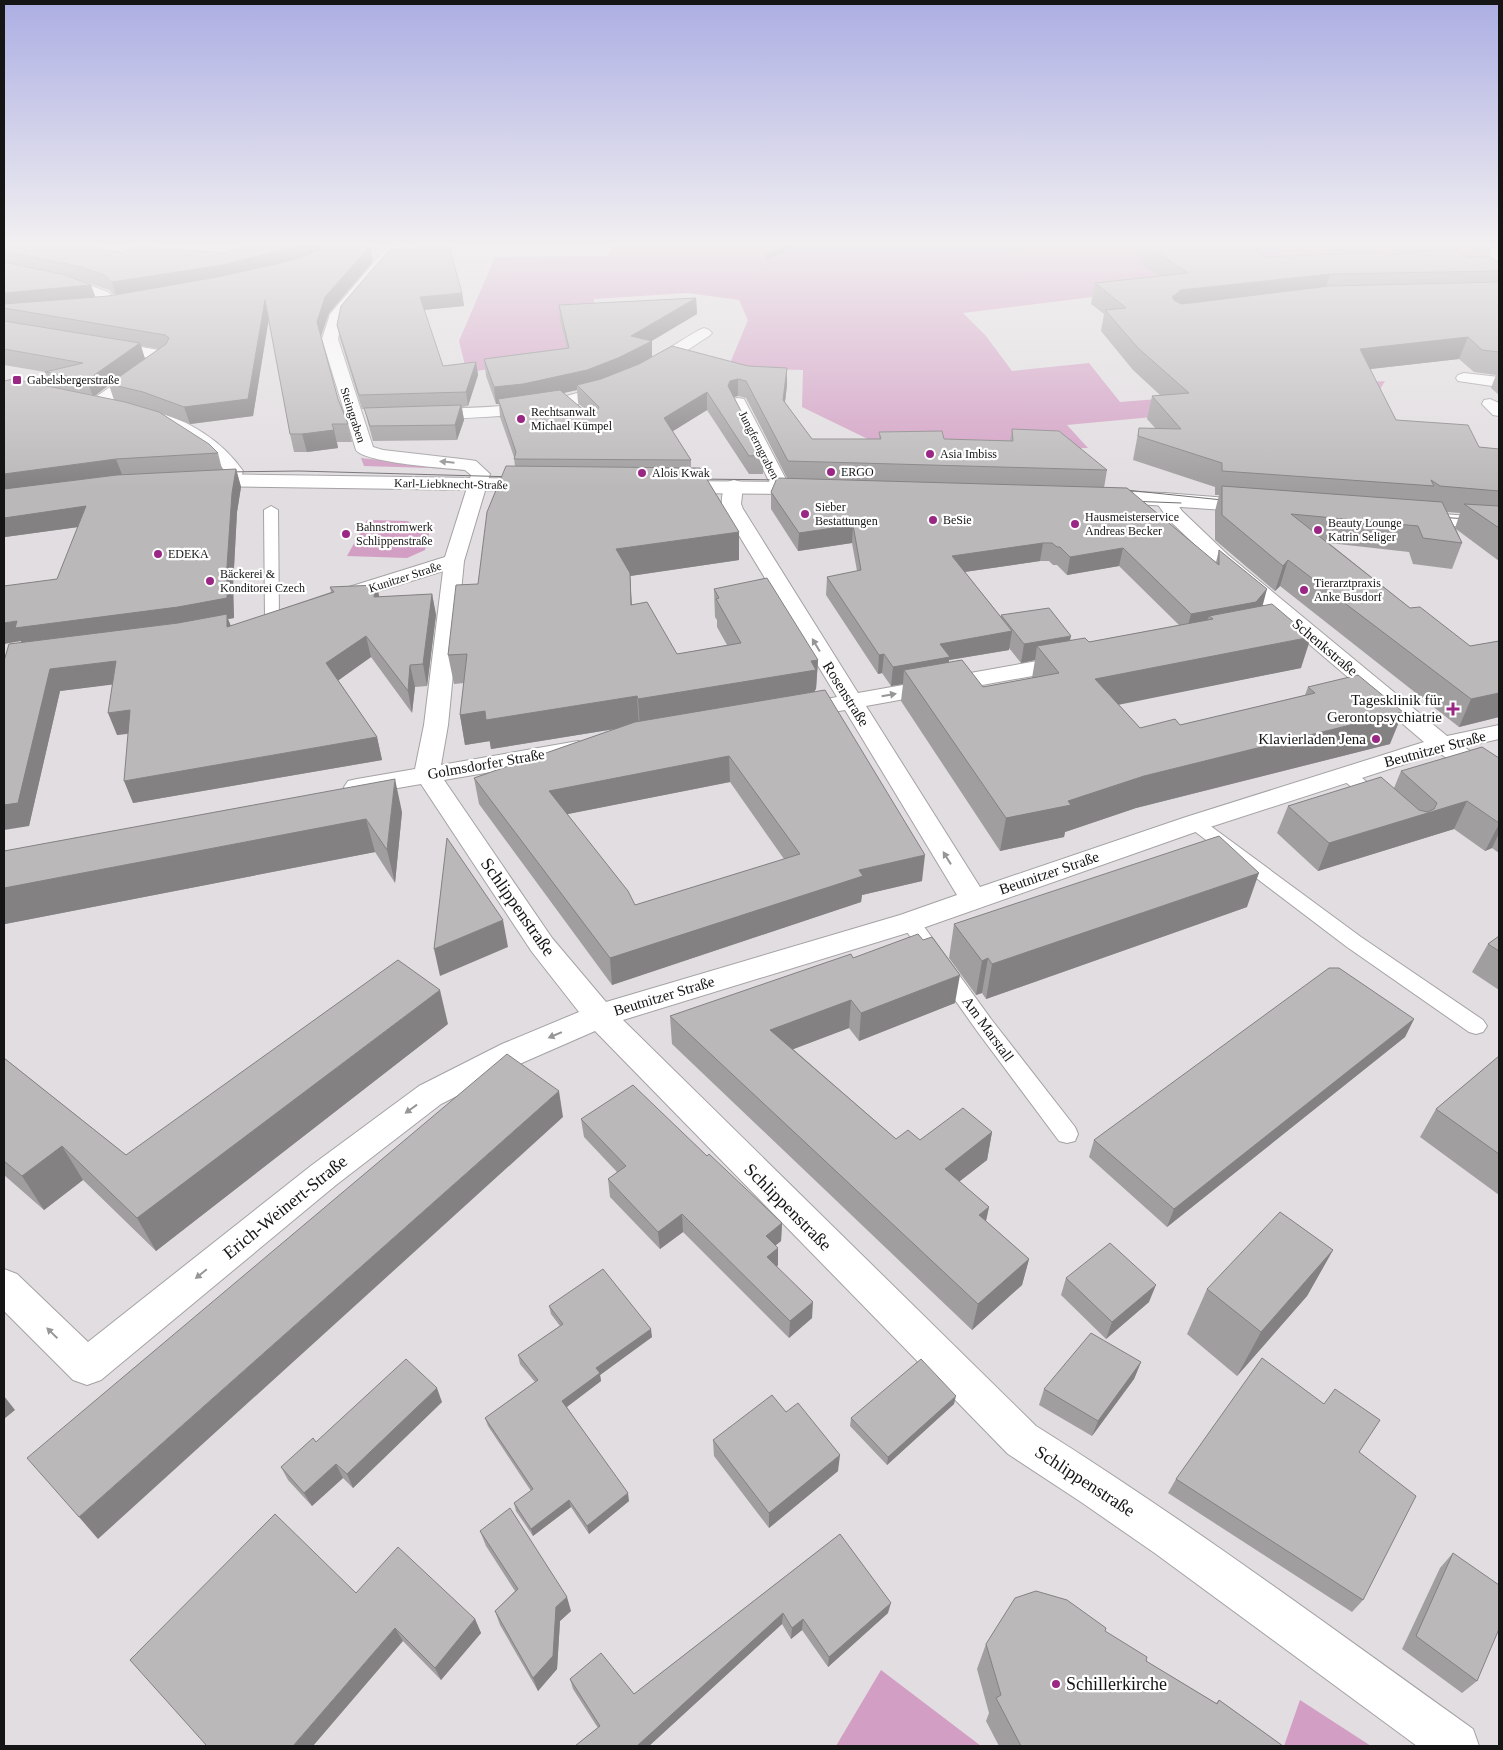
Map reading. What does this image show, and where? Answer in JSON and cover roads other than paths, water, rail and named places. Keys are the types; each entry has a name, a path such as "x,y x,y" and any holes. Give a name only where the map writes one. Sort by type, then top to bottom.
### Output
{"street":[{"name":"Steingraben","path":"333,325 330,339 365,450 380,455 470,465 481,474 478,484"},
{"path":"412,415 490,413 570,406 637,375 704,333"},
{"path":"89,343 164,356 96,405"},
{"path":"1464,378 1499,382"},
{"path":"78,401 114,409"},
{"name":"Jungferngraben","path":"738,403 763,449 780,487"},
{"path":"133,412 172,423 206,441 231,466 234,471 232,479"},
{"path":"353,416 373,415"},
{"name":"Karl-Liebknecht-Straße","path":"186,480 232,479 557,486"},
{"path":"427,774 436,725 454,561 478,484"},
{"path":"656,486 829,488"},
{"name":"Rosenstraße","path":"734,486 731,504 733,509 972,899"},
{"path":"1087,497 1164,499 1274,508"},
{"name":"Schenkstraße","path":"1164,499 1175,515 1188,528 1294,621 1442,744 1499,780"},
{"path":"1392,516 1499,524"},
{"name":"Kunitzer Straße","path":"320,604 454,561"},
{"path":"262,621 295,612"},
{"path":"1264,626 1294,621"},
{"path":"772,716 1090,658"},
{"name":"Beutnitzer Straße","path":"600,1016 910,922 1195,823 1347,774 1442,744 1499,732"},
{"name":"Golmsdorfer Straße","path":"337,791 595,746"},
{"name":"Schlippenstraße","path":"427,774 542,945 600,1016 1022,1440 1096,1487 1171,1539 1456,1746"},
{"name":"Erich-Weinert-Straße","path":"4,1286 87,1367 324,1175 430,1095 504,1057 600,1016"}],"lane":[{"path":"262,621 271,510"},
{"path":"1347,774 1392,812"},
{"path":"1195,823 1354,942 1476,1026"},
{"name":"Am Marstall","path":"910,922 984,1025 1067,1134"}],"tram line":[{"path":"223,472 299,471 516,477"},
{"path":"693,479 791,480"},
{"path":"1116,489 1232,501"},
{"path":"1128,501 1181,503"},
{"path":"1437,517 1499,521"}],"place":[{"name":"Gabelsbergerstraße","path":"17,380"},
{"name":"Rechtsanwalt Michael Kümpel","path":"521,419"},
{"name":"Asia Imbiss","path":"930,454"},
{"name":"ERGO","path":"831,472"},
{"name":"Alois Kwak","path":"642,473"},
{"name":"Sieber Bestattungen","path":"805,514"},
{"name":"BeSie","path":"933,520"},
{"name":"Hausmeisterservice Andreas Becker","path":"1075,524"},
{"name":"Beauty Lounge Katrin Seliger","path":"1318,530"},
{"name":"Bahnstromwerk Schlippenstraße","path":"346,534"},
{"name":"EDEKA","path":"158,554"},
{"name":"Bäckerei & Konditorei Czech","path":"210,581"},
{"name":"Tierarztpraxis Anke Busdorf","path":"1304,590"},
{"name":"Tagesklinik für Gerontopsychiatrie","path":"1453,709"},
{"name":"Klavierladen Jena","path":"1376,739"},
{"name":"Schillerkirche","path":"1056,1684"}]}
